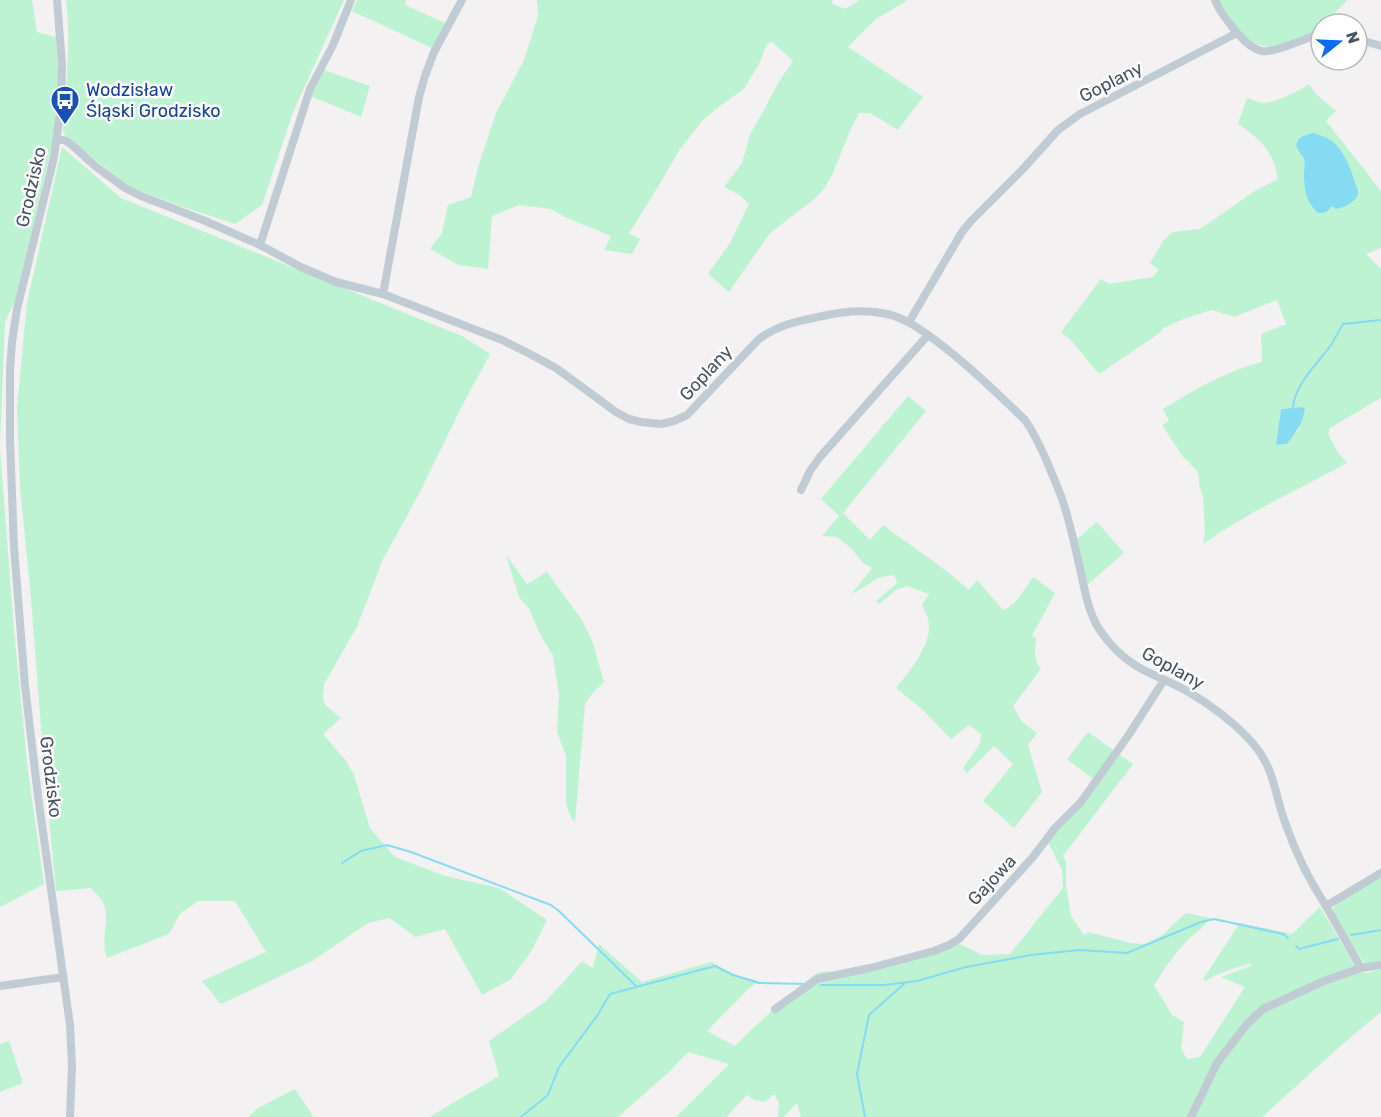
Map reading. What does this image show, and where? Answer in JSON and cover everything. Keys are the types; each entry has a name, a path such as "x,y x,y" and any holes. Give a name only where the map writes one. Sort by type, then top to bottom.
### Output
{"street":[{"name":"Grodzisko","path":"57,0 63,79 61,106 57,138 17,309 9,401 12,504 22,649 31,739 71,1045 70,1117"},
{"path":"260,245 310,89 333,45 351,0"},
{"path":"383,294 419,97 434,52 462,0"},
{"path":"1215,0 1222,14 1238,33 1258,50 1272,50 1309,37"},
{"name":"Goplany","path":"909,322 962,231 1017,177 1059,130 1080,114 1238,33"},
{"name":"Grodzisko","path":"57,138 66,141 95,166 125,188 141,196 260,245 301,267 336,282 383,294 502,340"},
{"name":"Goplany","path":"502,340 556,368 623,415 641,422 661,424 687,415 758,340 779,327 822,316 868,312 886,314 909,322 928,335 977,374 1025,420 1040,444 1063,500 1085,593 1098,627 1119,653 1137,667 1185,690 1205,703 1243,733 1262,755 1269,767 1284,822 1310,883 1326,906 1361,968"},
{"path":"801,490 820,457 928,335"},
{"name":"Gajowa","path":"775,1009 817,979 934,951 958,939 1033,857 1055,828 1081,802 1164,680"},
{"path":"1326,906 1381,873"},
{"path":"1191,1117 1217,1063 1247,1024 1263,1009 1324,981 1361,968 1381,965"},
{"path":"0,986 63,977"}],"green space":[{"path":"0,0 32,0 37,32 56,37 59,88 54,137 15,301 5,322 0,444"},
{"path":"66,0 344,0 293,112 262,205 235,224 180,206 130,187 67,138 63,132 68,49"},
{"path":"357,0 406,0 405,5 445,23 432,48 352,11"},
{"path":"537,0 832,0 833,4 845,9 860,0 908,0 876,19 848,47 923,97 898,130 870,113 859,113 823,190 770,233 729,292 708,274 730,243 749,204 738,194 724,187 742,163 750,135 793,61 772,42 767,44 759,64 744,89 702,121 680,149 629,233 640,239 632,254 604,250 611,236 551,209 519,205 492,216 488,269 459,265 430,249 442,233 448,205 471,197 478,167 496,113 524,60 538,16"},
{"path":"1218,0 1347,0 1336,12 1309,12 1309,35 1272,46 1254,43 1239,31"},
{"path":"324,70 370,86 361,117 310,96"},
{"path":"1309,84 1316,94 1336,111 1326,121 1381,191 1381,248 1366,254 1381,269 1381,398 1330,428 1328,434 1347,463 1256,511 1203,544 1205,534 1203,496 1197,471 1183,457 1162,425 1169,421 1163,409 1223,376 1262,362 1261,334 1286,324 1277,300 1234,317 1212,310 1183,319 1162,329 1161,332 1099,374 1070,339 1061,332 1101,279 1109,284 1153,277 1159,270 1150,263 1163,241 1173,232 1200,229 1255,191 1278,179 1273,161 1265,147 1238,124 1247,98 1267,103 1286,97","holes":["1304,159 1332,206 1331,207 1304,184","1302,407 1299,429 1287,444 1276,445 1281,409"]},
{"path":"62,147 121,198 462,336 490,354 419,494 383,559 357,627 324,684 323,696 325,705 341,718 323,734 346,761 354,775 370,828 395,857 445,876 499,888 547,920 532,950 511,979 482,995 445,929 416,937 389,918 368,923 312,961 221,1004 202,981 266,952 235,901 198,901 180,914 169,934 107,958 104,944 106,913 101,899 91,888 56,891 20,489 17,407 27,303"},
{"path":"908,396 926,411 843,513 870,540 883,525 938,564 969,590 977,580 1003,610 1016,601 1033,577 1055,593 1032,636 1036,638 1036,658 1041,669 1013,706 1022,722 1037,733 1028,745 1042,792 1014,828 983,801 1013,764 994,746 967,773 963,768 980,744 981,734 969,725 951,739 923,710 896,688 920,656 924,646 929,627 928,616 922,605 929,594 907,586 896,590 879,604 876,601 897,583 896,578 892,575 878,578 851,595 872,568 863,563 851,548 837,537 822,536 839,516 821,499"},
{"path":"0,448 28,771 44,884 0,907"},
{"path":"1097,522 1124,553 1087,585 1077,539"},
{"path":"506,555 527,584 547,572 582,620 593,643 604,682 585,704 575,822 566,804 566,755 557,732 559,695 553,656 530,610 519,597"},
{"path":"1088,732 1133,764 1063,856 1066,862 1066,885 1071,916 1084,935 1088,932 1144,944 1161,936 1186,913 1210,918 1177,952 1154,985 1172,1015 1184,1022 1181,1048 1187,1059 1200,1057 1245,987 1221,977 1251,966 1250,963 1206,981 1203,979 1240,923 1292,934 1320,907 1359,972 1368,973 1381,969 1381,1012 1262,1117 801,1117 797,1103 784,1117 778,1117 779,1103 774,1094 765,1102 754,1100 747,1095 726,1117 676,1117 729,1064 688,1052 618,1117 429,1117 499,1076 489,1041 546,1001 582,961 593,968 599,944 642,982 711,962 733,974 759,981 748,989 707,1031 735,1046 774,1009 805,991 797,988 817,973 829,971 830,977 958,943 982,955 1010,954 1063,888 1062,870 1047,840 1097,782 1067,759"},
{"path":"1381,877 1381,962 1371,965 1364,963 1333,913 1333,909 1336,904"},
{"path":"9,1041 23,1083 0,1092 0,1044"},
{"path":"295,1089 313,1116 318,1117 248,1117 258,1108"}],"water":[{"path":"1313,133 1327,138 1339,148 1347,161 1358,191 1356,198 1350,203 1336,209 1332,206 1323,213 1318,213 1314,209 1306,195 1304,159 1297,147 1300,138"},
{"path":"1302,407 1305,409 1304,414 1293,436 1287,444 1276,445 1281,409"}],"waterway":[{"path":"1293,407 1302,382 1331,345 1343,324 1381,320"},
{"path":"342,863 361,851 387,845 551,905 636,986"},
{"path":"821,985 884,985 917,981 966,967 1031,955 1079,950 1127,953 1201,922 1214,919 1283,934 1288,938"},
{"path":"1351,935 1381,930"},
{"path":"1296,946 1299,949 1338,939"},
{"path":"521,1117 548,1095 559,1067 597,1016 610,994 715,966 733,975 759,983 803,984"},
{"path":"865,1117 857,1074 869,1015 905,983"}],"place":[{"name":"Wodzisław Śląski Grodzisko","path":"65,126"}]}
